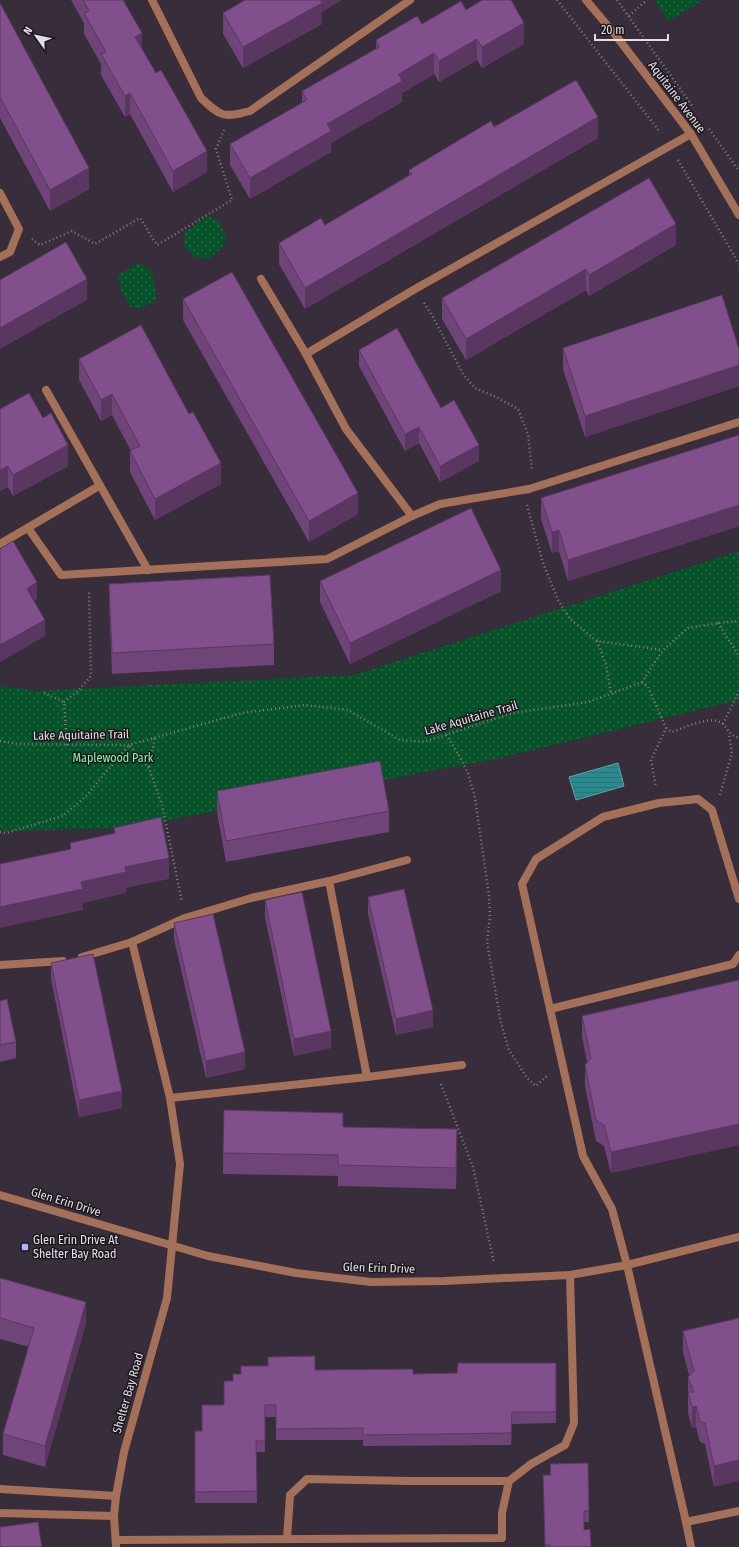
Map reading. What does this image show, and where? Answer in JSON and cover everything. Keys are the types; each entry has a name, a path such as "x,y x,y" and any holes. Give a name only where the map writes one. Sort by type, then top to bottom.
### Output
{"street":[{"path":"152,0 201,98 214,111 230,116 250,111 410,0"},
{"name":"Aquitaine Avenue","path":"586,0 617,37 691,134 739,215"},
{"path":"306,354 422,285 691,134"},
{"path":"0,193 19,229 10,252 0,257"},
{"path":"261,279 306,354 346,429 412,516"},
{"path":"46,390 99,486 148,570"},
{"path":"28,528 61,576 327,559 412,516 440,504 529,489 739,422"},
{"path":"0,544 99,486"},
{"path":"691,1547 627,1265 612,1209 583,1156 522,884 536,859 603,817 659,803 698,799 712,810 739,898"},
{"path":"0,965 66,961 132,942 186,918 251,898 329,881 407,860"},
{"path":"329,881 367,1077"},
{"name":"Shelter Bay Road","path":"116,1544 114,1516 124,1452 167,1298 180,1164 170,1098 132,942"},
{"path":"550,1009 733,964 739,955"},
{"path":"170,1098 367,1077 462,1065"},
{"name":"Glen Erin Drive","path":"0,1195 208,1256 296,1273 371,1282 498,1279 570,1275 627,1265 739,1237"},
{"path":"116,1544 287,1539 502,1538 502,1513 509,1481 530,1464 564,1445 574,1423 570,1275"},
{"path":"287,1539 290,1495 307,1479 509,1481"},
{"path":"0,1489 116,1496"},
{"path":"686,1522 739,1511"},
{"path":"0,1513 114,1516"}],"path":[{"path":"558,0 670,146 739,264"},
{"path":"617,0 698,113"},
{"path":"628,16 646,0"},
{"path":"19,229 40,246 72,231 95,244 140,218 157,246 232,200 216,149 230,116"},
{"path":"707,125 739,170"},
{"path":"64,702 78,691 91,676 88,574"},
{"path":"712,810 722,792 730,764 732,753 729,733 723,724 716,720 707,720 672,732 666,728 648,687 642,682 663,650 688,628 718,622 739,621"},
{"path":"718,622 739,656"},
{"path":"597,641 606,665 611,694"},
{"name":"Lake Aquitaine Trail","path":"0,741 17,744 129,745 242,713 305,705 348,710 400,740 424,742 513,713 588,702 642,682"},
{"path":"723,724 739,691"},
{"path":"44,693 64,702"},
{"path":"64,702 67,745"},
{"path":"659,803 651,760 666,728"},
{"path":"729,733 739,738"},
{"path":"446,735 468,773 475,798 489,896 490,917 487,942 501,1023 509,1050 527,1078 536,1086 562,1062"},
{"path":"148,768 155,737"},
{"path":"0,832 6,833 63,816 86,796 129,745 148,768 162,805 186,918"},
{"path":"436,1068 473,1167 498,1279"}],"green space":[{"path":"655,0 703,0 668,21"},
{"path":"208,216 217,219 227,238 221,249 208,259 194,257 184,245 185,232"},
{"path":"139,263 152,272 157,299 141,308 130,307 120,288 118,275"},
{"name":"Maplewood Park","path":"739,551 739,700 496,759 125,828 0,831 0,686 35,691 354,675"}],"shaded area":[{"path":"618,763 624,786 576,800 569,777"}],"building":[{"path":"83,0 123,0 142,33 135,37 156,73 161,70 207,151 173,171 130,93 125,96 101,54 106,52 84,13 89,11"},
{"path":"245,0 320,0 322,3 243,47 223,13"},
{"path":"482,0 511,0 524,23 482,47 477,39 439,61 434,53 399,74 402,81 327,124 331,131 250,178 230,144 307,100 302,91 379,47 376,40 417,16 422,24 461,1 466,10"},
{"path":"0,3 89,168 50,190 0,97"},
{"path":"576,80 598,117 305,288 279,243 321,218 325,225 412,174 409,170 491,121 494,127"},
{"path":"649,178 676,224 589,275 586,269 466,339 442,298"},
{"path":"66,242 87,279 0,328 0,280"},
{"path":"232,272 358,493 309,521 183,299"},
{"path":"722,295 739,349 739,365 585,416 563,348"},
{"path":"141,325 189,414 193,412 221,463 155,499 130,451 140,446 112,394 101,400 79,359"},
{"path":"397,328 441,408 454,400 479,445 440,466 419,427 405,434 359,350"},
{"path":"29,393 43,418 51,413 68,445 13,475 8,466 0,470 0,409"},
{"path":"739,435 739,505 568,560 559,530 552,532 541,498"},
{"path":"471,508 501,570 350,643 320,581"},
{"path":"13,541 37,582 27,589 45,620 0,645 0,549"},
{"path":"270,575 274,644 112,653 109,584"},
{"path":"380,761 389,811 226,841 217,791"},
{"path":"161,817 169,858 125,867 126,872 81,882 83,889 0,907 0,864 71,849 70,843 115,833 114,828"},
{"path":"404,889 433,1010 396,1019 368,897"},
{"path":"302,892 331,1031 294,1039 265,900"},
{"path":"213,914 245,1052 206,1061 174,923"},
{"path":"93,954 122,1091 79,1100 51,963"},
{"path":"739,980 739,1124 611,1152 604,1125 596,1120 585,1065 591,1058 582,1016"},
{"path":"7,999 16,1042 0,1045 0,1001"},
{"path":"224,1110 343,1113 343,1127 457,1129 456,1168 338,1165 338,1155 223,1153"},
{"path":"0,1278 86,1302 45,1446 3,1434 34,1328 0,1318"},
{"path":"739,1318 739,1460 714,1466 705,1423 700,1421 696,1406 692,1407 688,1392 694,1392 688,1377 694,1371 683,1331"},
{"path":"315,1356 315,1370 413,1369 413,1374 457,1373 458,1363 556,1363 556,1412 512,1412 511,1433 363,1435 363,1428 276,1429 276,1405 265,1405 265,1441 256,1441 257,1491 195,1492 195,1431 202,1431 202,1405 224,1405 224,1381 233,1381 233,1374 241,1374 241,1366 268,1366 268,1357"},
{"path":"588,1463 589,1511 584,1511 584,1530 590,1529 591,1547 550,1547 550,1545 545,1545 543,1475 551,1475 550,1464"},
{"path":"38,1522 42,1547 0,1547 0,1527"}],"place":[{"name":"Glen Erin Drive At Shelter Bay Road","path":"25,1247"}]}
